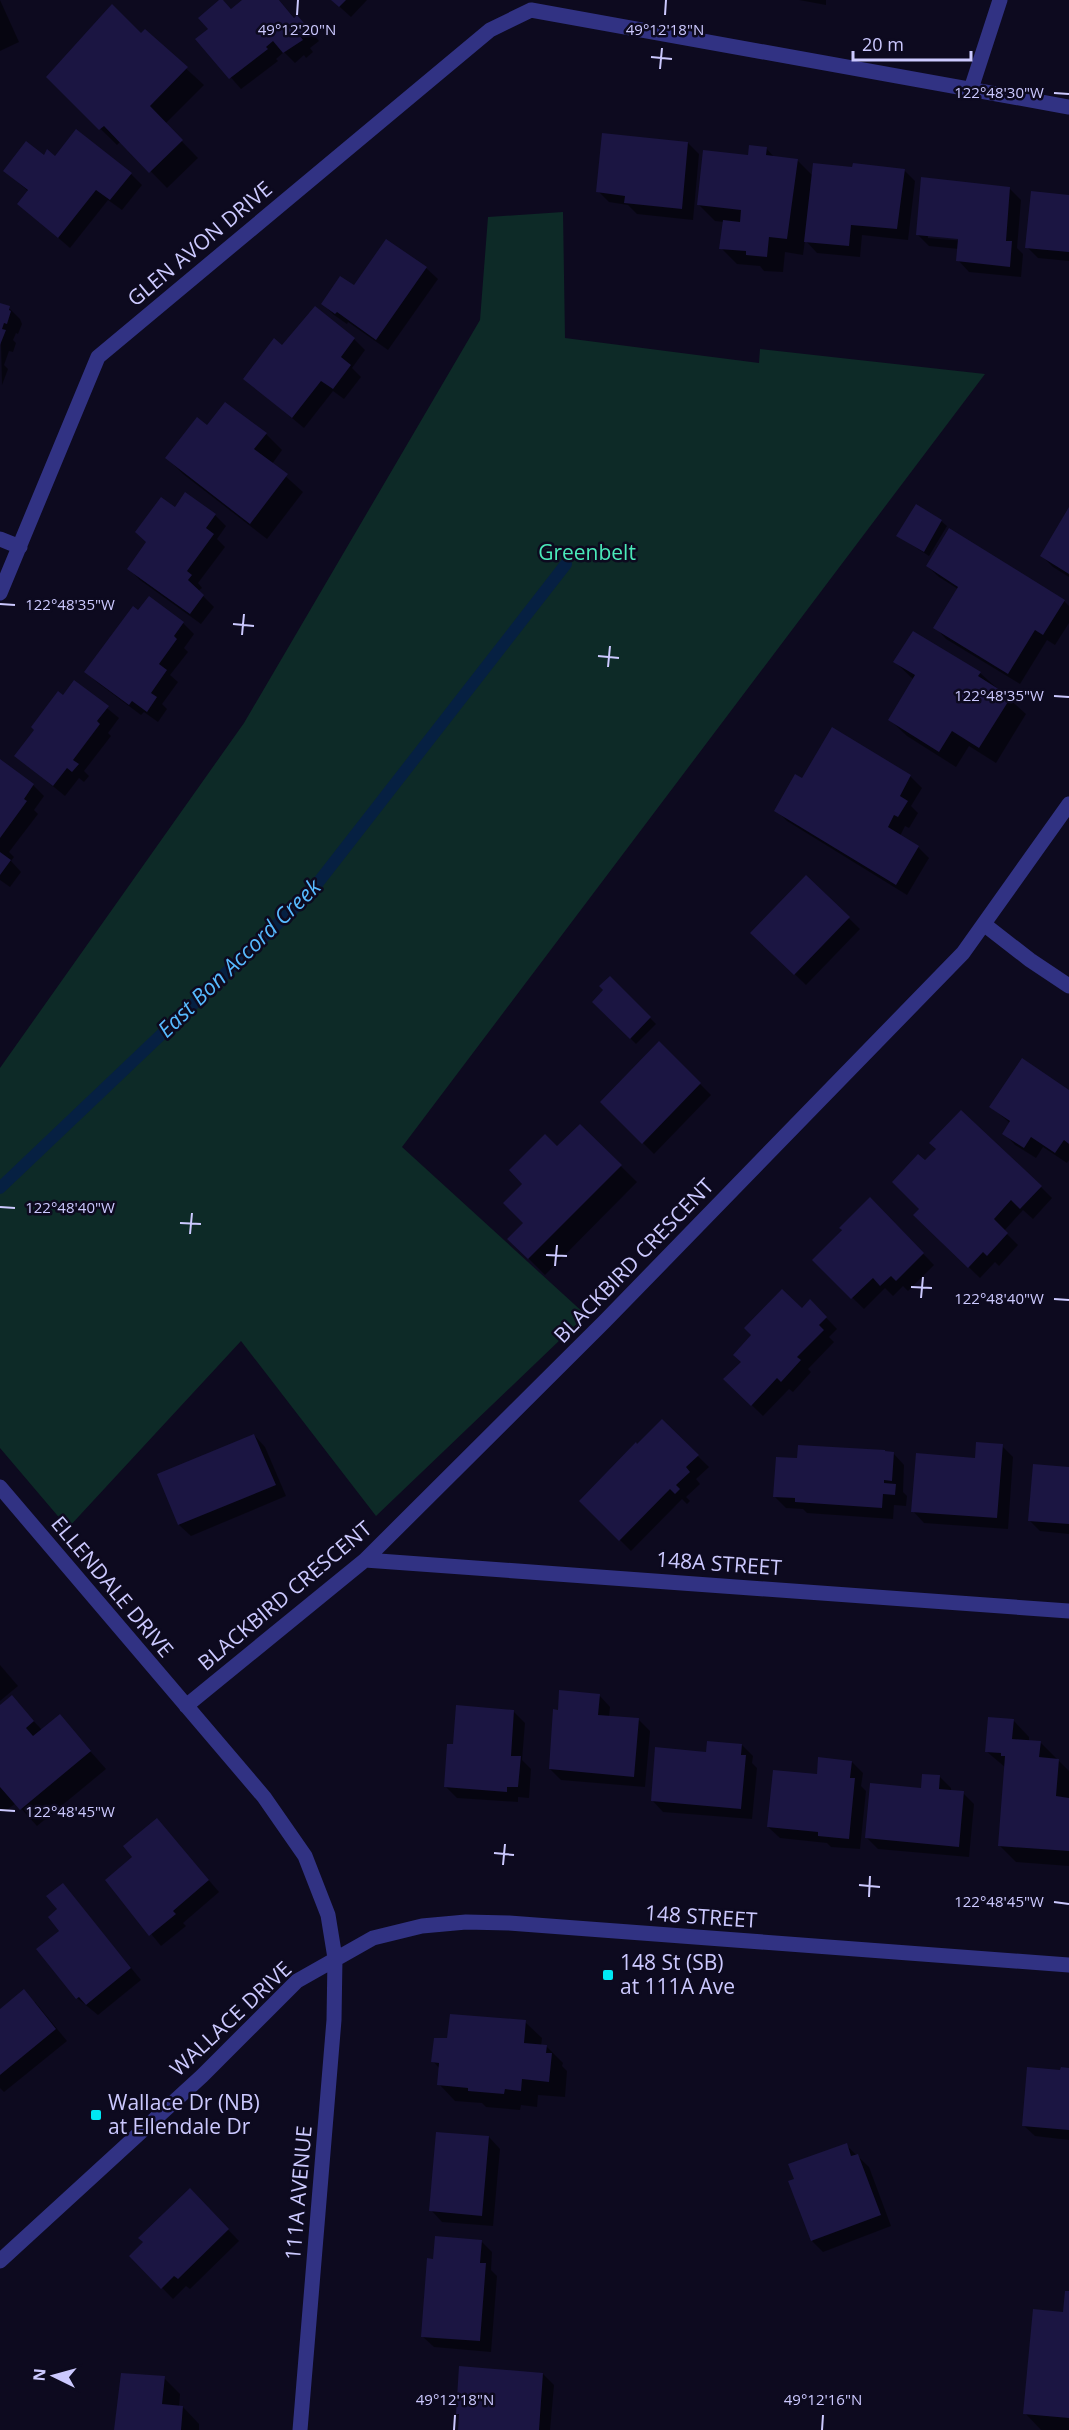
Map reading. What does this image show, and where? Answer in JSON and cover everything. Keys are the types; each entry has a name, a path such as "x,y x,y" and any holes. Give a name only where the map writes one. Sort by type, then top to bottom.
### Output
{"street":[{"path":"971,89 1000,0"},
{"path":"532,5 1069,107"},
{"name":"GLEN AVON DRIVE","path":"0,593 98,357 490,30 532,5"},
{"path":"0,539 20,547"},
{"name":"BLACKBIRD CRESCENT","path":"186,1706 365,1560 613,1313 963,953 1069,804"},
{"path":"985,925 1030,960 1069,986"},
{"name":"ELLENDALE DRIVE","path":"0,1487 264,1797 305,1856 326,1908 335,1958"},
{"name":"148A STREET","path":"365,1560 1069,1611"},
{"name":"148 STREET","path":"335,1958 373,1938 422,1926 466,1922 509,1923 1069,1965"},
{"name":"WALLACE DRIVE","path":"0,2261 194,2083 297,1981 335,1958"},
{"name":"111A AVENUE","path":"300,2430 334,2020 335,1958"}],"green space":[{"name":"Greenbelt","path":"563,212 565,338 759,363 760,349 985,374 402,1147 586,1315 376,1516 241,1341 68,1528 0,1448 0,1068 244,723 480,320 488,217"}],"building":[{"path":"219,0 223,0 231,9 242,0 279,0 294,18 297,15 309,29 300,36 303,40 283,53 273,41 266,47 268,49 229,79 195,39 208,29 198,18"},
{"path":"331,0 346,0 339,7"},
{"path":"112,4 141,33 145,29 188,67 150,106 183,140 149,173 104,126 99,130 46,77"},
{"path":"76,129 132,173 110,200 96,190 58,238 17,204 28,190 3,171 26,141 44,155 47,149 55,156"},
{"path":"602,133 688,142 682,209 624,203 625,196 596,192"},
{"path":"749,145 767,147 766,155 798,159 787,239 769,237 767,257 746,255 746,251 719,249 723,220 740,222 741,210 697,205 703,150 748,155"},
{"path":"813,163 852,167 853,163 905,169 897,229 851,225 849,246 804,242"},
{"path":"921,177 1010,187 1006,241 1012,241 1010,267 956,261 958,239 916,235"},
{"path":"1031,191 1069,195 1069,252 1025,248"},
{"path":"386,239 427,267 376,340 337,312 335,314 321,304 340,276 354,285"},
{"path":"0,303 10,306 11,311 7,324 4,323 2,329 6,330 0,345"},
{"path":"315,306 355,338 341,357 351,365 333,389 321,381 292,418 243,379 274,338 282,345"},
{"path":"225,402 267,433 254,449 288,474 250,524 165,458 197,417 207,425"},
{"path":"185,492 216,514 206,528 214,534 187,571 192,575 188,580 204,595 190,614 127,569 146,542 135,532 161,497 175,507"},
{"path":"916,504 942,520 924,552 896,536"},
{"path":"1069,507 1069,574 1040,556"},
{"path":"949,528 1065,600 1043,635 1035,630 1008,674 933,628 958,587 926,566"},
{"path":"149,596 184,622 174,636 177,639 159,664 167,670 151,693 157,697 147,712 132,701 129,705 84,672 133,606 138,610"},
{"path":"913,631 981,672 978,676 1011,697 979,748 952,731 939,752 888,720 915,675 893,662"},
{"path":"74,680 109,706 97,721 100,724 73,760 79,764 72,772 67,768 53,786 14,756 34,730 31,727 58,691 63,695"},
{"path":"832,727 911,775 900,796 908,801 898,817 894,815 888,827 919,846 896,885 774,811 795,774 802,778"},
{"path":"0,759 34,784 24,799 27,801 0,838"},
{"path":"0,852 11,860 0,875"},
{"path":"806,875 850,917 794,975 750,933"},
{"path":"610,976 651,1017 630,1039 592,1002 603,990 599,986"},
{"path":"659,1041 701,1083 642,1144 600,1102"},
{"path":"1022,1058 1069,1090 1069,1144 1064,1140 1055,1153 1031,1137 1024,1148 1002,1134 1010,1121 989,1107"},
{"path":"961,1110 1042,1186 1020,1209 1011,1200 994,1219 1008,1233 987,1256 983,1252 968,1268 913,1215 919,1209 892,1182 918,1154 925,1160 936,1149 929,1143"},
{"path":"580,1124 622,1165 528,1259 507,1239 523,1223 503,1203 522,1184 509,1170 545,1134 557,1146"},
{"path":"870,1197 924,1253 896,1281 891,1276 880,1286 873,1278 851,1299 812,1260 842,1230 839,1228"},
{"path":"782,1289 802,1308 810,1299 827,1317 819,1325 824,1330 797,1357 801,1360 781,1382 777,1378 751,1406 723,1379 741,1362 733,1355 751,1335 744,1328"},
{"path":"662,1419 699,1455 686,1467 690,1472 676,1485 680,1489 675,1494 670,1489 619,1541 579,1501 636,1442 637,1444"},
{"path":"254,1434 276,1485 178,1525 157,1474"},
{"path":"976,1442 1003,1444 997,1518 911,1512 916,1453 975,1458"},
{"path":"798,1445 894,1452 892,1481 884,1480 884,1483 896,1484 895,1495 883,1494 882,1508 795,1502 795,1498 773,1497 776,1457 797,1458"},
{"path":"1033,1464 1069,1467 1069,1524 1028,1521"},
{"path":"559,1690 600,1694 598,1715 639,1718 634,1777 549,1769 553,1709 558,1710"},
{"path":"12,1695 34,1721 26,1728 33,1736 60,1714 91,1751 20,1810 0,1787 0,1705"},
{"path":"456,1705 514,1710 511,1756 521,1756 518,1787 507,1787 507,1792 444,1787 447,1744 453,1744"},
{"path":"988,1717 1014,1719 1012,1739 1041,1741 1039,1757 1059,1759 1056,1796 1069,1798 1069,1851 998,1846 1005,1756 1001,1756 1001,1753 985,1752"},
{"path":"707,1741 742,1744 741,1755 746,1755 741,1809 651,1801 655,1747 706,1752"},
{"path":"818,1757 852,1761 850,1778 855,1778 849,1839 818,1836 818,1832 767,1827 773,1770 817,1774"},
{"path":"922,1774 940,1775 939,1789 964,1791 959,1847 865,1838 870,1783 921,1788"},
{"path":"157,1818 209,1880 173,1911 176,1914 149,1936 105,1880 132,1857 123,1846"},
{"path":"63,1883 131,1968 86,2005 79,1997 76,1999 36,1949 59,1931 48,1917 57,1909 46,1896"},
{"path":"24,1989 56,2029 0,2075 0,2009"},
{"path":"450,2014 526,2020 524,2043 547,2045 546,2053 552,2053 549,2082 522,2079 521,2091 505,2089 504,2094 468,2091 468,2088 437,2085 439,2063 431,2062 434,2038 447,2038"},
{"path":"1027,2067 1060,2070 1061,2067 1069,2068 1069,2130 1022,2126"},
{"path":"436,2132 489,2136 482,2216 429,2211"},
{"path":"847,2143 851,2156 858,2154 881,2215 811,2241 788,2181 794,2179 788,2164"},
{"path":"190,2188 229,2229 178,2279 174,2276 161,2289 129,2256 143,2242 138,2238"},
{"path":"435,2236 482,2240 480,2263 486,2263 480,2341 421,2337 427,2258 433,2259"},
{"path":"1065,2291 1069,2291 1069,2418 1023,2414 1033,2309 1063,2312"},
{"path":"459,2366 543,2373 539,2430 458,2430 459,2414 456,2414"},
{"path":"121,2373 165,2376 162,2404 183,2406 181,2430 114,2430"}],"waterway":[{"name":"East Bon Accord Creek","path":"0,1188 310,893 566,564"}],"place":[{"name":"148 St (SB) at 111A Ave","path":"608,1975"},
{"name":"Wallace Dr (NB) at Ellendale Dr","path":"96,2115"}]}
